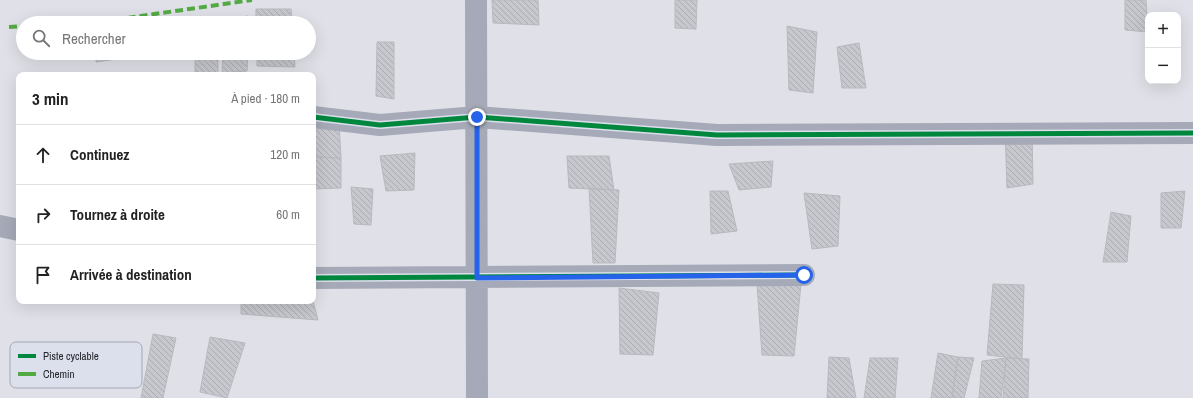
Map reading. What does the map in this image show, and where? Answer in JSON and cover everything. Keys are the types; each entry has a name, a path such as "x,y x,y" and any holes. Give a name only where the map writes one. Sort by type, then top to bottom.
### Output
{"street":[{"path":"476,0 477,398"},
{"path":"316,116 380,125 477,117 717,135 1017,135 1193,133"},
{"path":"0,226 16,229"},
{"path":"316,278 804,275"}],"building":[{"path":"492,0 538,0 539,25 493,23"},
{"path":"675,0 697,0 696,29 675,28"},
{"path":"1125,0 1146,0 1145,32 1125,30"},
{"path":"256,9 291,9 292,16 256,16"},
{"path":"787,26 817,32 813,93 789,90"},
{"path":"377,42 394,42 394,99 376,96"},
{"path":"859,43 866,88 842,88 837,47"},
{"path":"96,60 110,60 96,62"},
{"path":"195,60 218,60 218,72 195,72"},
{"path":"223,60 248,60 247,71 222,72"},
{"path":"257,60 294,60 295,67 257,66"},
{"path":"339,123 341,158 317,157 316,124"},
{"path":"1005,128 1032,129 1033,184 1007,188"},
{"path":"415,153 414,190 386,191 380,156"},
{"path":"567,156 609,156 614,190 569,188"},
{"path":"316,157 341,158 341,188 316,189"},
{"path":"773,161 771,187 739,190 729,164"},
{"path":"351,187 373,189 371,225 354,224"},
{"path":"589,188 619,190 615,263 593,263"},
{"path":"710,191 728,191 737,231 711,234"},
{"path":"1185,191 1181,228 1161,228 1161,193"},
{"path":"804,193 840,196 838,246 812,249"},
{"path":"1111,212 1131,216 1127,262 1103,262"},
{"path":"757,284 801,284 794,356 762,355"},
{"path":"993,284 1024,285 1022,359 987,355"},
{"path":"619,288 659,293 653,355 620,354"},
{"path":"241,304 314,304 318,320 241,314"},
{"path":"153,334 176,338 163,398 141,398"},
{"path":"210,337 245,343 227,398 200,392"},
{"path":"938,353 958,357 952,398 931,398"},
{"path":"829,357 849,358 856,398 827,398"},
{"path":"958,357 974,358 964,398 952,398"},
{"path":"870,358 898,358 895,398 864,398"},
{"path":"1006,358 1001,398 979,398 982,361"},
{"path":"1006,358 1029,359 1028,398 1003,398"}],"marked path":[{"path":"141,16 252,0"},
{"path":"9,27 16,26"}],"cycle path":[{"path":"316,117 380,125 477,117 717,135 1193,133"},
{"path":"316,278 804,275"}],"route":[{"path":"477,117 477,278 804,275"}]}
